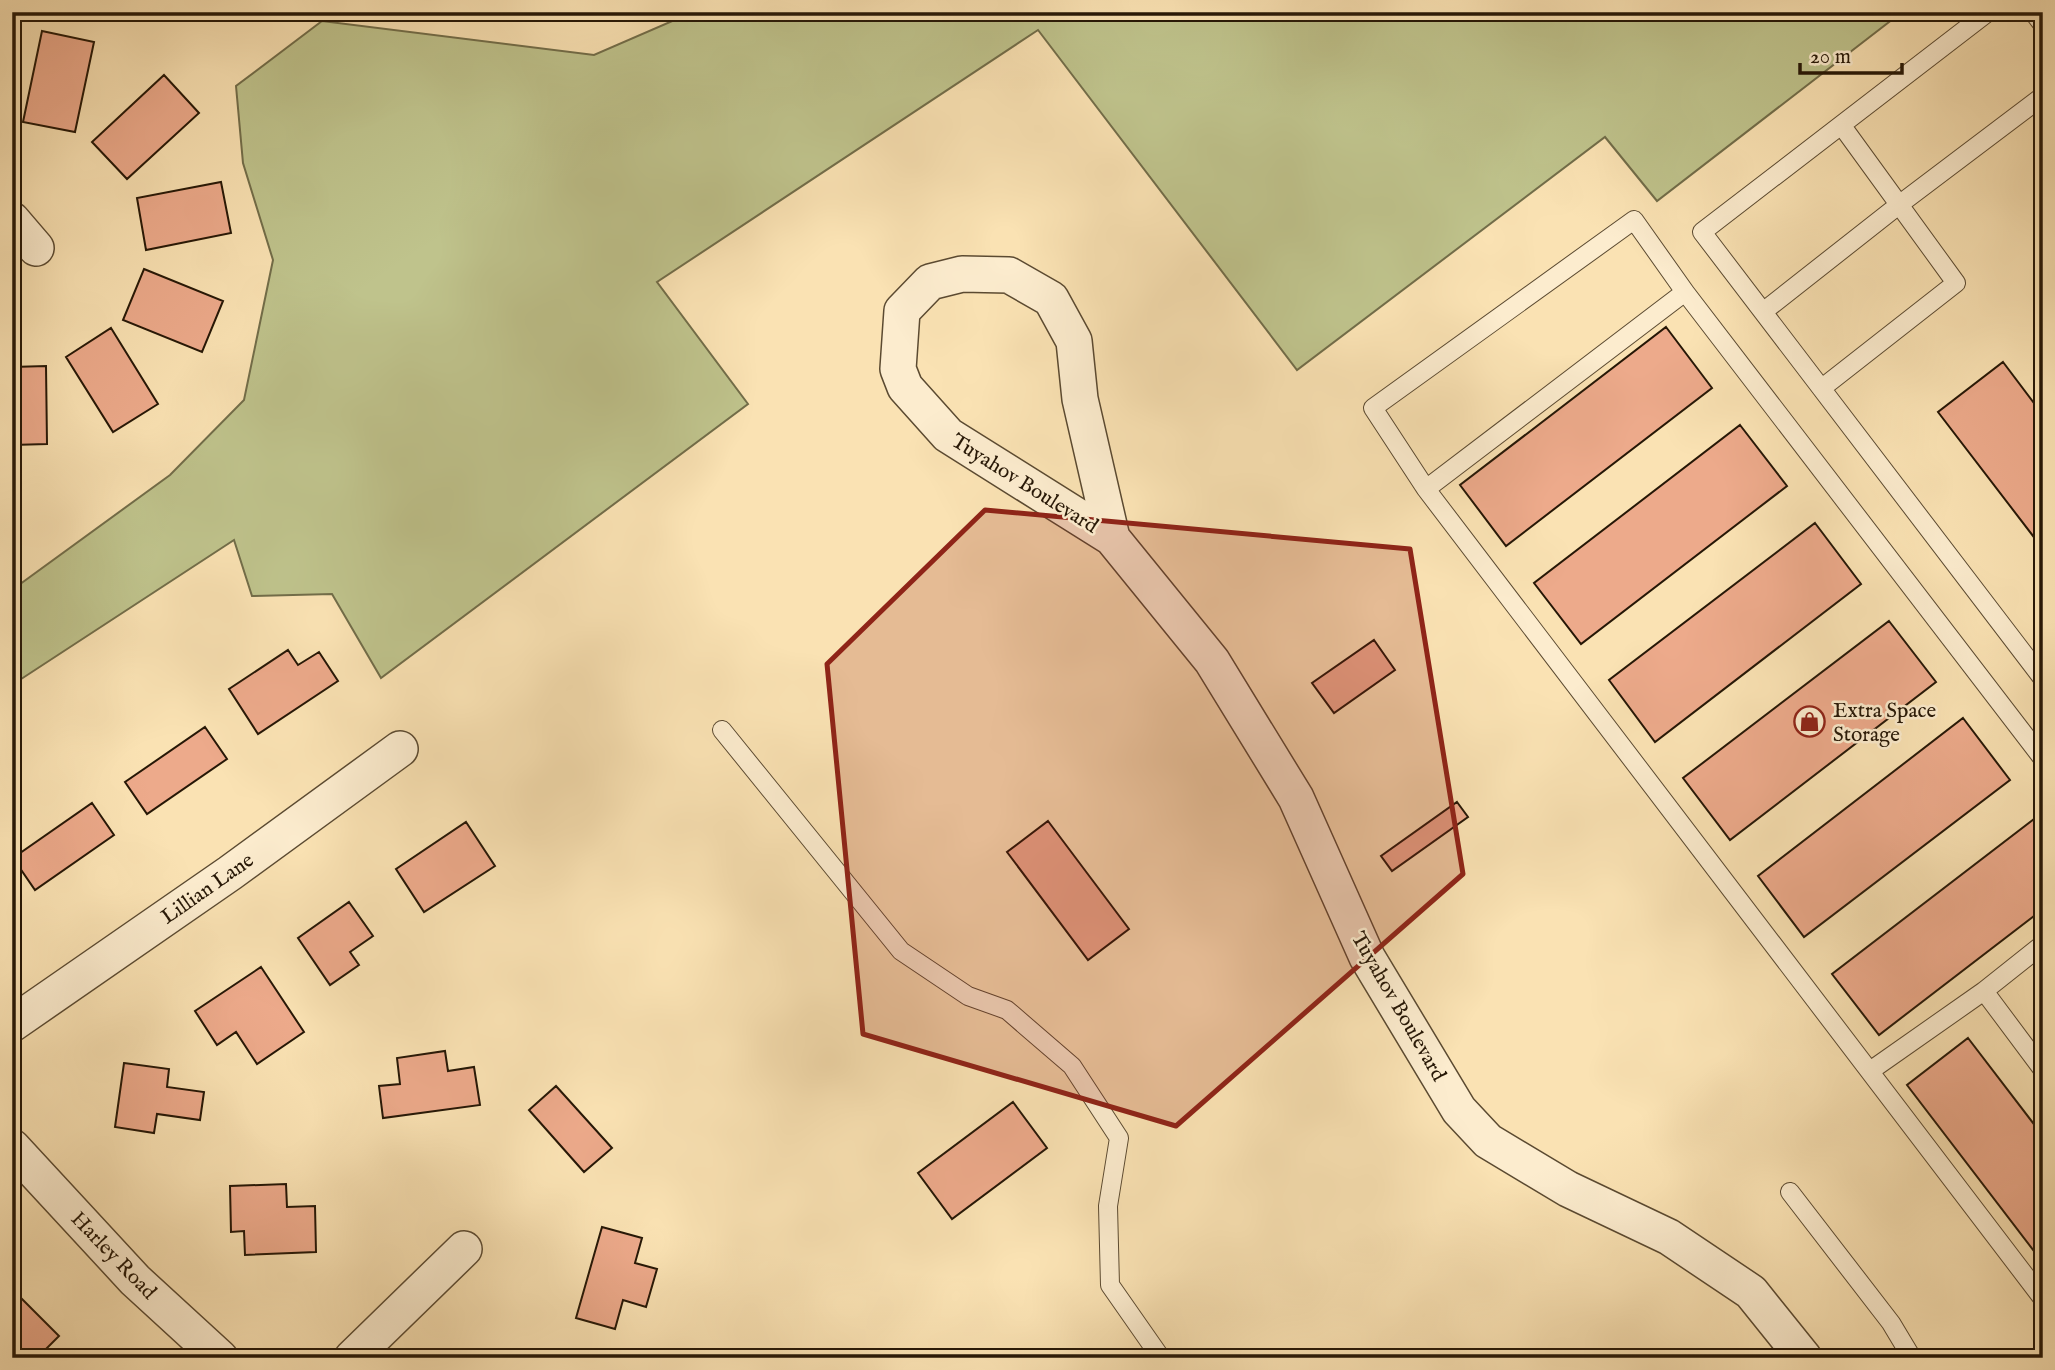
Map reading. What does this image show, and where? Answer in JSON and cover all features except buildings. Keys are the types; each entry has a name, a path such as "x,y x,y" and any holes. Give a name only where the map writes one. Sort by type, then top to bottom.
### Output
{"street":[{"path":"12,220 36,248"},
{"name":"Tuyahov Boulevard","path":"1112,538 1080,399 1074,341 1051,299 1009,275 962,274 930,282 902,311 898,369 905,387 948,435 1112,538 1213,661 1296,798 1367,957 1459,1110 1488,1141 1568,1189 1668,1237 1751,1292 1804,1358"},
{"name":"Lillian Lane","path":"12,1024 230,873 400,749"},
{"name":"Harley Road","path":"12,1147 135,1280 220,1358"},
{"path":"352,1358 464,1249"}],"lane":[{"path":"1988,12 1702,232 2043,679"},
{"path":"2033,12 2043,25"},
{"path":"1764,311 2043,96"},
{"path":"1822,388 1956,283 1842,126"},
{"path":"2043,759 1685,292 1634,220 1373,408 1426,489 2043,1299"},
{"path":"1426,489 1685,292"},
{"path":"722,730 901,951 968,996 1007,1010 1072,1066 1119,1138 1108,1206 1110,1285 1161,1358"},
{"path":"1870,1071 1984,991 2043,944"},
{"path":"1984,991 2043,1070"},
{"path":"1790,1192 1891,1323 1912,1358"}],"highlighted area":[{"path":"985,510 1410,549 1463,874 1176,1126 863,1034 827,664"}],"green space":[{"path":"693,12 1902,12 1657,201 1605,137 1297,370 1038,30 657,282 748,404 381,678 332,594 252,596 234,540 12,685 12,590 170,475 244,400 273,260 243,163 236,86 322,21 594,55"}],"place":[{"name":"Extra Space Storage","path":"1810,722"}]}
